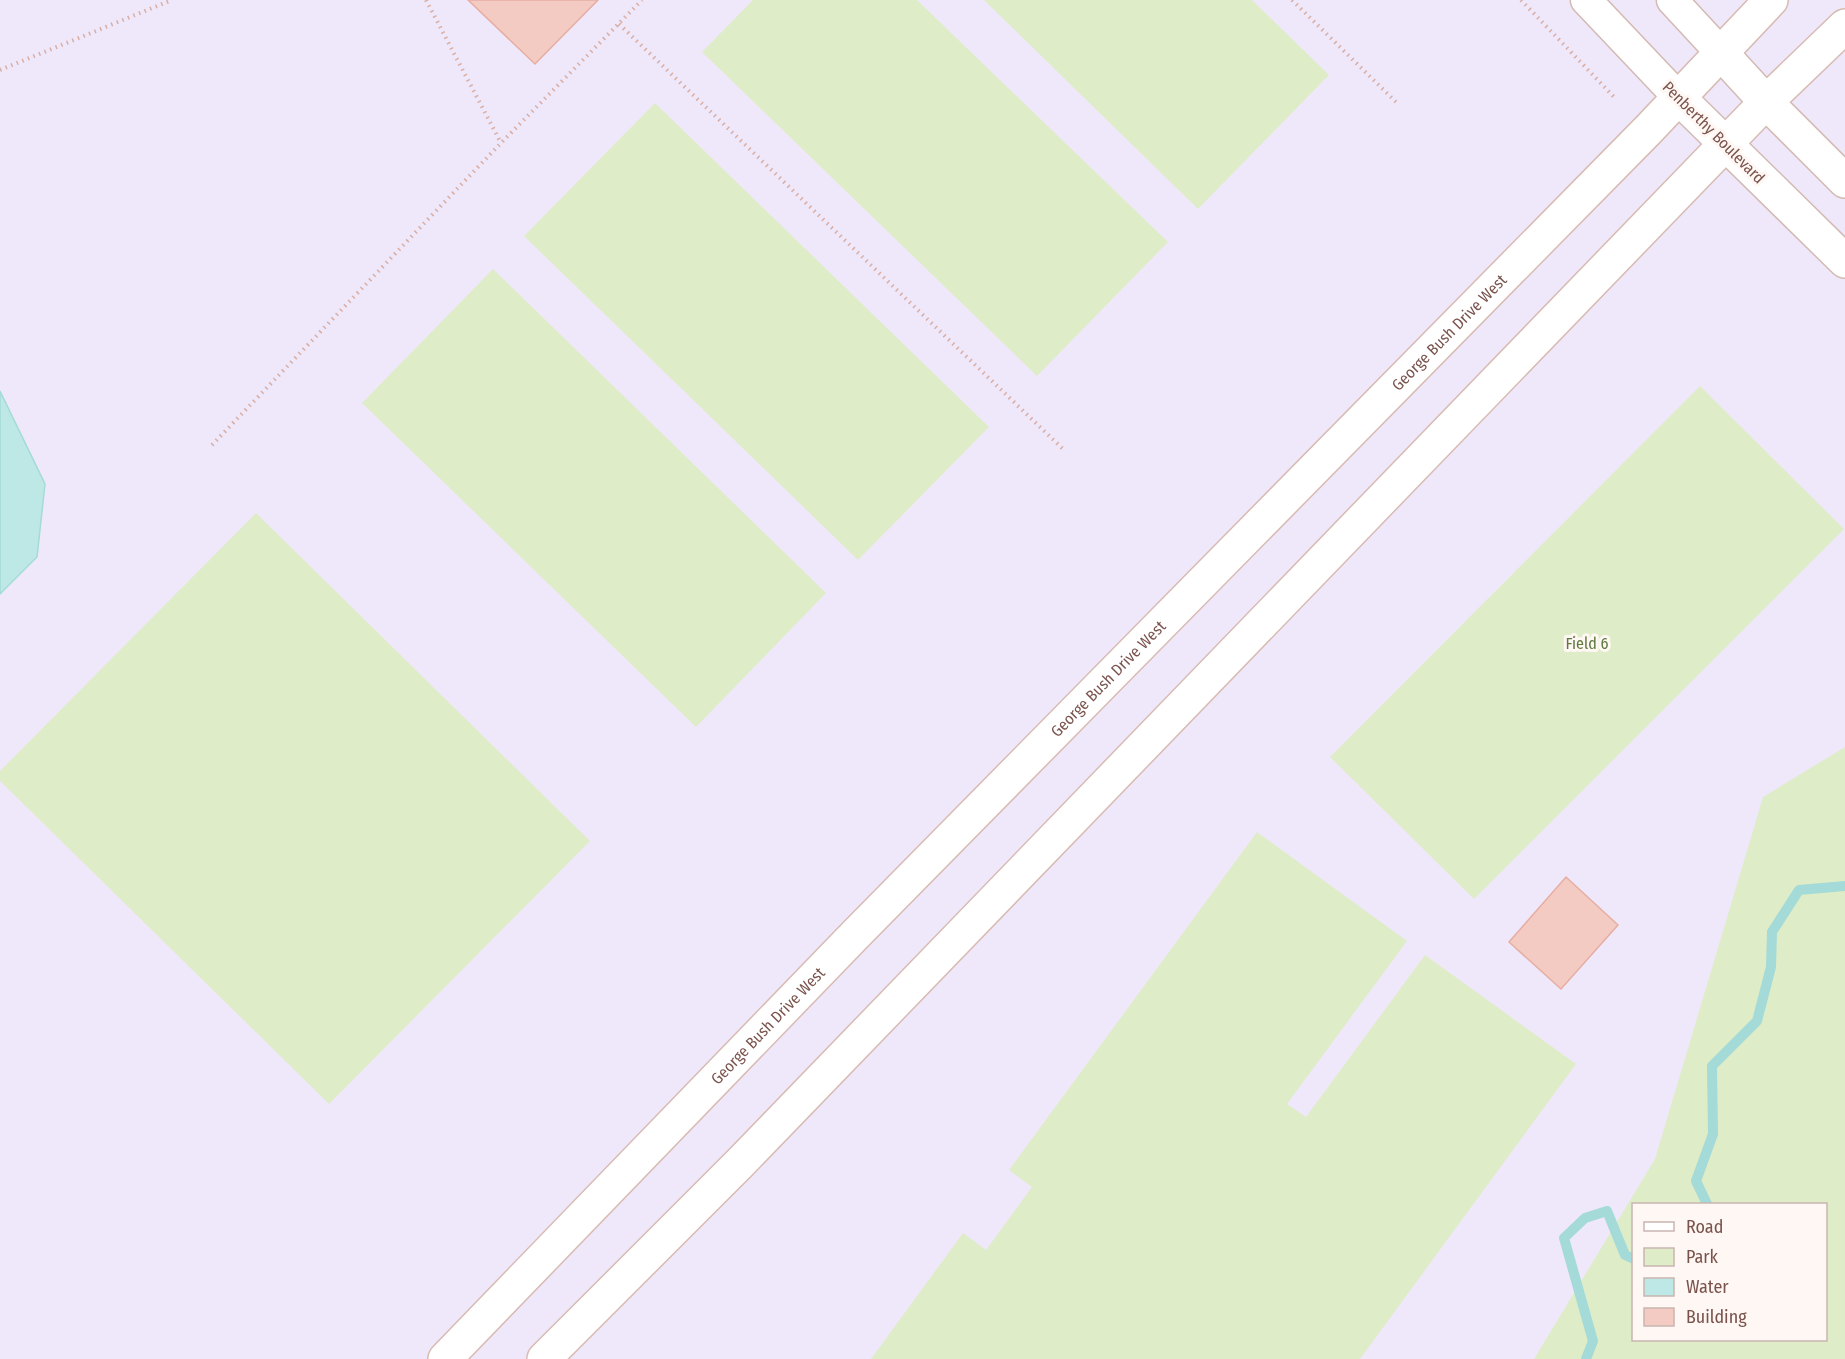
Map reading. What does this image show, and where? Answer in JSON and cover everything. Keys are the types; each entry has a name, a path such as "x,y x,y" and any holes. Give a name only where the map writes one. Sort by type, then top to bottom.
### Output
{"main road":[{"name":"George Bush Drive West","path":"445,1359 855,935 1679,98 1771,0"},
{"path":"544,1359 748,1154 1766,102 1845,26"},
{"path":"1722,54 1845,181"},
{"name":"Penberthy Boulevard","path":"1679,98 1845,261"}],"street":[{"name":"Penberthy Boulevard","path":"1586,0 1679,98"},
{"path":"1672,0 1722,54"}],"path":[{"path":"0,70 172,0"},
{"path":"426,0 501,143"},
{"path":"212,445 501,143 642,0"},
{"path":"1292,0 1397,103"},
{"path":"1521,0 1616,99"},
{"path":"619,24 1063,449"}],"shaded area":[{"path":"0,0 1845,0 1845,1359 0,1359"}],"green space":[{"path":"753,0 917,0 1168,242 1037,376 702,52"},
{"path":"984,0 1252,0 1329,75 1198,209"},
{"path":"655,103 989,427 858,560 524,236"},
{"path":"493,269 826,593 696,727 362,403"},
{"name":"Field 6","path":"1700,386 1844,529 1474,899 1330,757"},
{"path":"256,513 590,841 329,1104 0,781 0,771"},
{"path":"1845,747 1845,1359 1534,1359 1655,1159 1763,797"},
{"path":"1257,832 1407,941 1287,1104 1306,1117 1425,955 1576,1064 1360,1359 871,1359 963,1233 986,1250 1032,1187 1009,1170"}],"water":[{"path":"0,391 45,484 37,557 0,594"}],"building":[{"path":"468,0 598,0 535,64"},
{"path":"1566,877 1618,925 1561,989 1509,942"}],"waterway":[{"path":"1707,1203 1696,1181 1713,1134 1712,1066 1757,1021 1771,967 1772,932 1799,890 1845,886"},
{"path":"1586,1359 1593,1341 1564,1238 1585,1218 1607,1211 1625,1255 1632,1258"}]}
